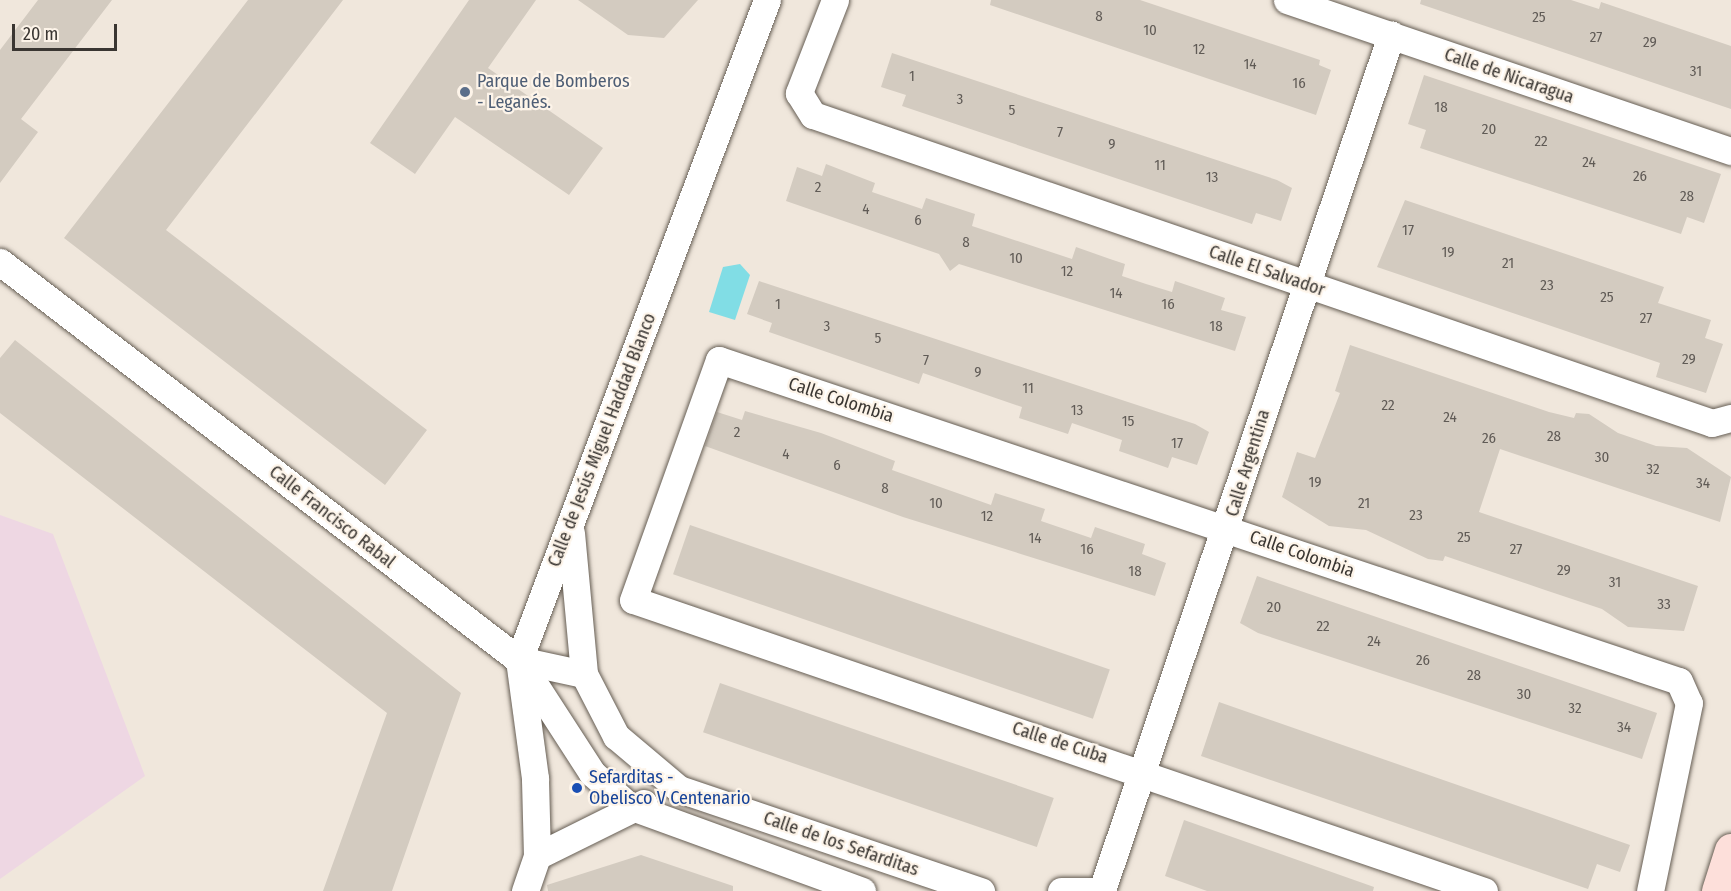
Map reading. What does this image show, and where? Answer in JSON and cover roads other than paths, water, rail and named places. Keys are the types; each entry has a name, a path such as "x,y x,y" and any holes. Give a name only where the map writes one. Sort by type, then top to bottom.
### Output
{"main road":[{"path":"1718,891 1731,850"}],"street":[{"name":"Calle de Jesús Miguel Haddad Blanco","path":"525,891 537,856 535,778 519,660 767,0"},
{"name":"Calle El Salvador","path":"835,0 799,93 806,108 1304,284 1712,423 1731,418"},
{"name":"Calle de Nicaragua","path":"1287,0 1731,151"},
{"name":"Calle Argentina","path":"1102,891 1146,771 1227,529 1304,284 1391,35"},
{"name":"Calle Francisco Rabal","path":"0,262 519,660 592,773 629,806"},
{"name":"Calle Colombia","path":"633,600 719,360 1678,681 1689,703 1650,891"},
{"name":"Calle de los Sefarditas","path":"571,525 584,674 616,736 679,789 981,891"},
{"name":"Calle de Cuba","path":"633,600 1146,771 1484,891"},
{"path":"519,660 584,674"},
{"path":"537,856 629,806 692,794"},
{"name":"Calle de los Sefarditas","path":"629,806 862,891"},
{"path":"1061,891 1102,891"}],"water":[{"path":"740,264 750,275 735,320 709,312 723,267"}],"place":[{"name":"Parque de Bomberos - Leganés.","path":"465,92"},
{"name":"Sefarditas - Obelisco V Centenario","path":"577,788"}]}
